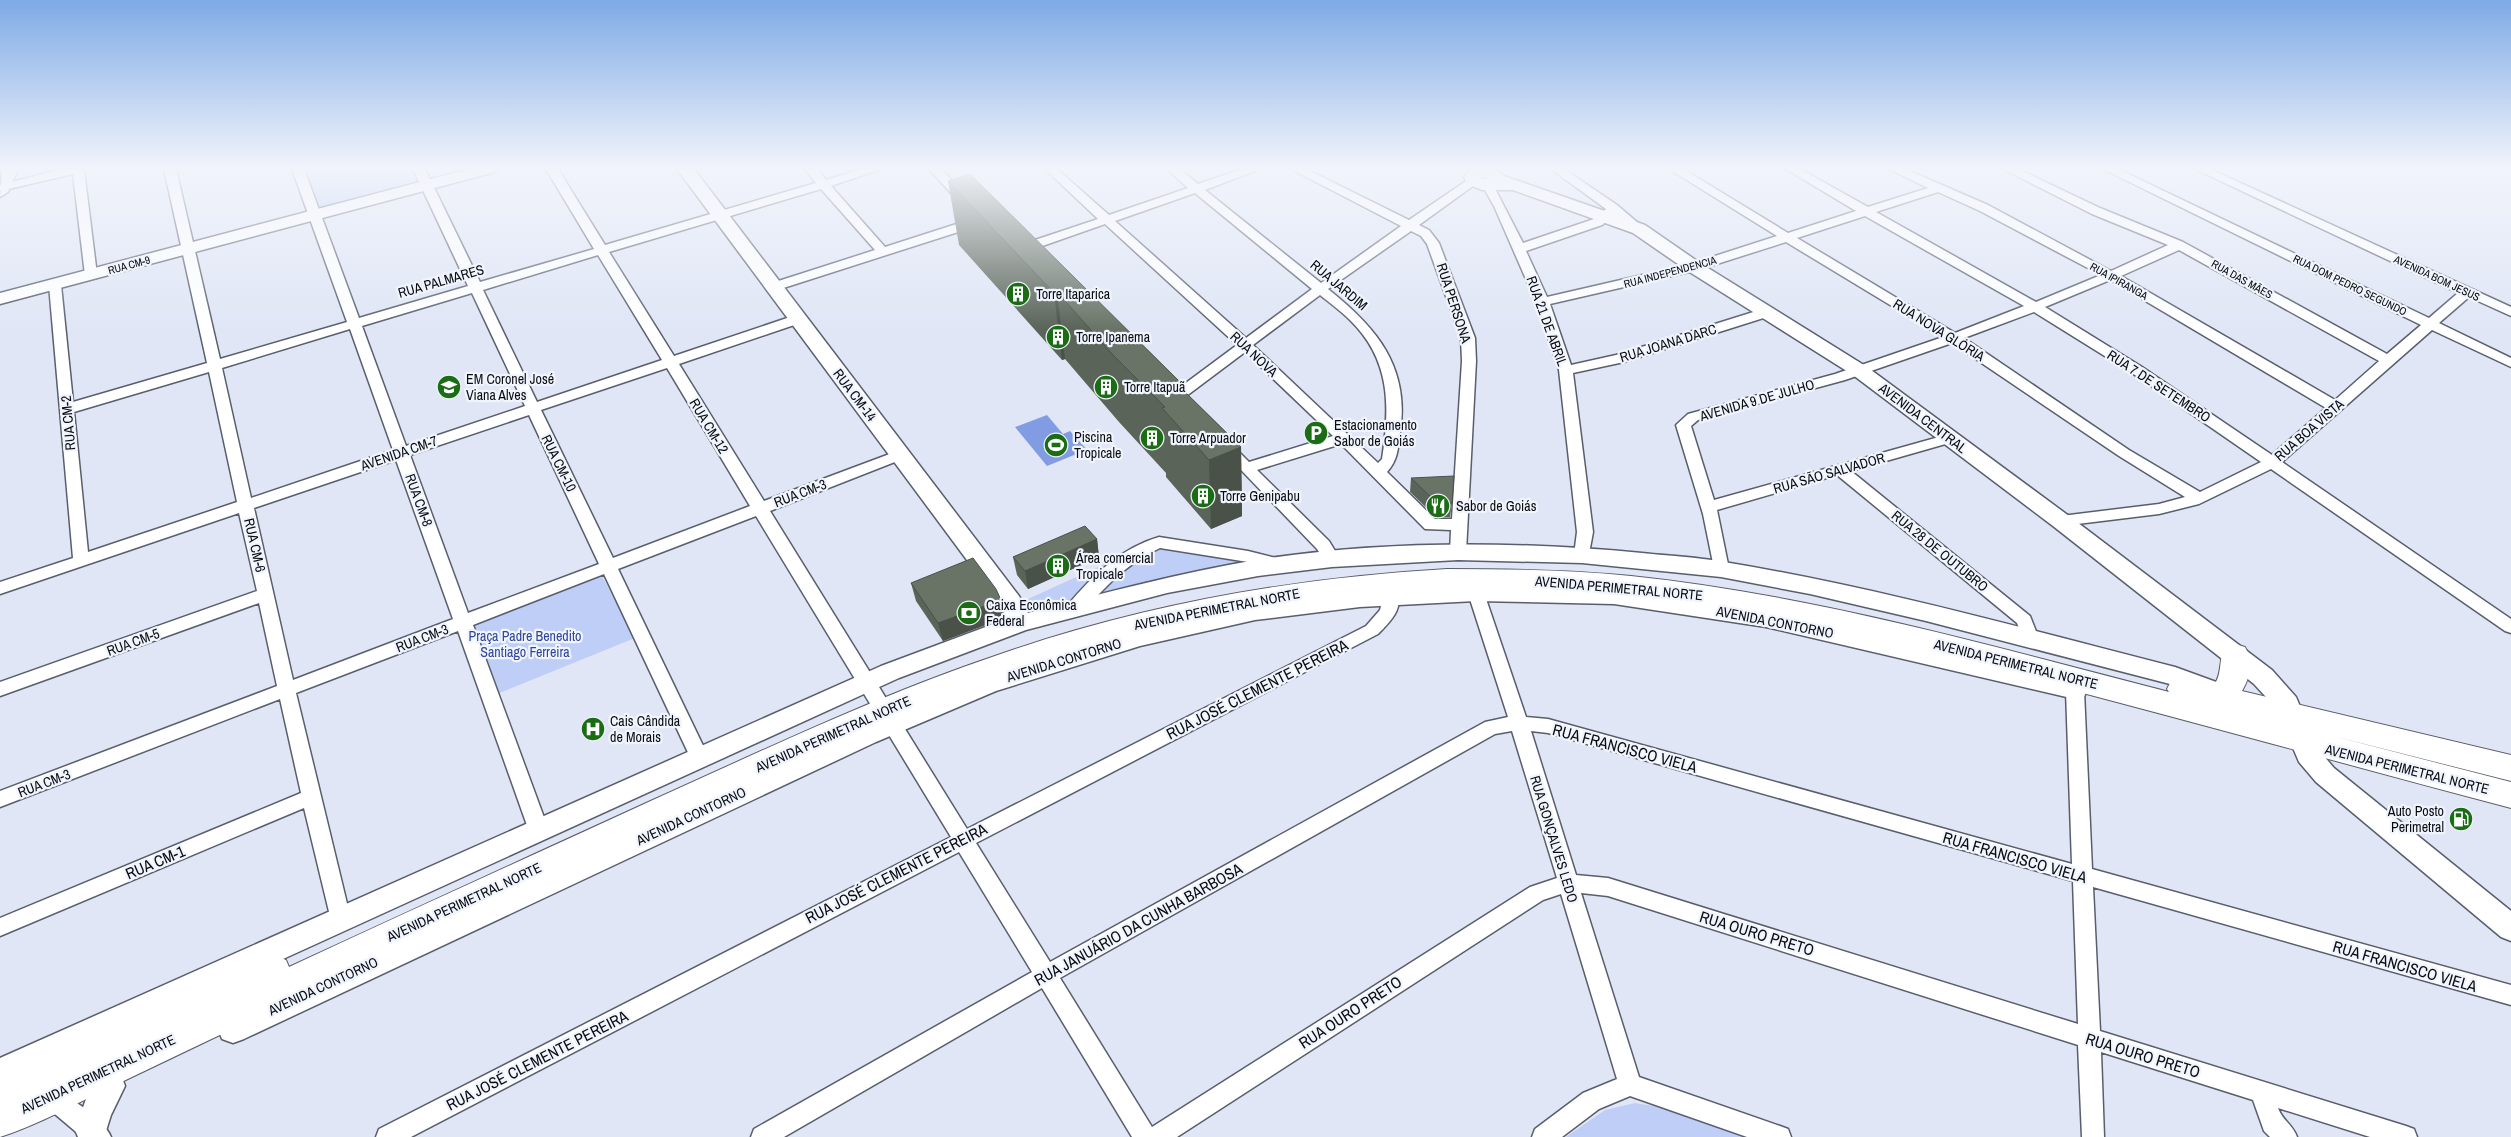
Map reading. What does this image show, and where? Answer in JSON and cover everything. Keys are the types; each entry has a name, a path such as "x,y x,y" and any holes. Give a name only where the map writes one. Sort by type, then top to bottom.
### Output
{"highway":[{"name":"AVENIDA PERIMETRAL NORTE","path":"2,1094 880,703 1052,630 1192,594 1266,580 1369,569 1457,564 1595,568 1678,577 1754,589 1848,607 2221,698 2297,728 2511,796"},
{"name":"AVENIDA PERIMETRAL NORTE","path":"2,1094 55,1102 880,703 975,675 1045,650 1156,619 1226,604 1358,584 1445,578 1573,581 1664,589 1789,610 2087,682 2240,724 2297,728 2511,768"},
{"path":"1522,592 1573,581 1614,596"},
{"path":"1156,619 1203,622"},
{"path":"1064,659 1119,629"},
{"path":"2221,698 2234,681 2237,671 2235,655"}],"street":[{"path":"85,222 92,275"},
{"name":"RUA CM-6","path":"182,222 311,797 341,920"},
{"name":"RUA CM-9","path":"0,299 292,222"},
{"name":"RUA CM-8","path":"317,222 539,831"},
{"name":"RUA CM-10","path":"444,222 699,756"},
{"name":"RUA CM-12","path":"584,222 964,838 1145,1137"},
{"name":"RUA PALMARES","path":"67,409 700,222"},
{"name":"RUA CM-14","path":"725,222 1011,602 1020,624"},
{"path":"857,222 883,252"},
{"path":"774,287 976,222"},
{"path":"1040,260 1024,243 1099,222"},
{"name":"RUA NOVA","path":"1108,222 1246,345 1379,471 1431,525 1460,524"},
{"name":"RUA JARDIM","path":"1237,222 1355,317 1379,348 1392,383 1395,420 1389,461 1379,471"},
{"name":"RUA PERSONA","path":"1403,222 1425,233 1433,243 1468,338 1458,552"},
{"path":"1188,410 1172,393 1246,345 1414,222"},
{"name":"RUA 21 DE ABRIL","path":"1506,222 1543,302 1566,370 1585,532 1582,554"},
{"path":"1519,249 1585,222"},
{"name":"AVENIDA CENTRAL","path":"1627,222 1694,267 1860,370 2235,655 2278,692 2297,728 2308,755 2325,775 2511,928"},
{"name":"RUA NOVA GLÓRIA","path":"1761,222 1953,337 2124,452 2199,498"},
{"name":"RUA INDEPENDENCIA","path":"1543,302 1694,267 1836,222"},
{"name":"RUA 7 DE SETEMBRO","path":"1885,222 2035,307 2137,370 2511,627"},
{"name":"RUA IPIRANGA","path":"2010,222 2112,276 2336,407"},
{"name":"RUA DAS MÃES","path":"2125,222 2179,245 2389,361"},
{"name":"RUA DOM PEDRO SEGUNDO","path":"2218,222 2511,362"},
{"name":"AVENIDA BOM JESUS","path":"2315,222 2511,312"},
{"path":"1860,370 2035,307 2112,276 2179,245"},
{"name":"RUA CM-2","path":"55,285 81,561"},
{"name":"RUA BOA VISTA","path":"2061,521 2160,509 2199,498 2272,463 2467,292"},
{"name":"RUA JOANA DARC","path":"1566,370 1619,359 1768,312"},
{"name":"AVENIDA CM-7","path":"0,588 798,319"},
{"name":"AVENIDA 9 DE JULHO","path":"1721,569 1719,551 1708,507 1683,425 1693,417 1860,370"},
{"path":"1214,436 1323,545 1332,559"},
{"path":"1246,468 1343,438"},
{"name":"RUA SÃO SALVADOR","path":"1708,507 1950,438"},
{"name":"RUA CM-3","path":"0,799 900,455"},
{"name":"RUA 28 DE OUTUBRO","path":"1840,470 2024,620 2030,639"},
{"path":"1073,610 1105,576 1140,550 1160,543 1257,557 1282,565"},
{"name":"AVENIDA CONTORNO","path":"0,1137 55,1102 110,1086 880,703 1020,624 1167,585 1282,565 1332,559 1458,552 1582,554 1721,569 1810,586 2175,676 2200,685 2221,698"},
{"name":"AVENIDA CONTORNO","path":"2,1094 341,920 539,831 699,756 880,703 988,684 1064,659 1203,622 1296,606 1390,597 1476,593 1522,592 1614,596 1766,618 2075,690 2206,723 2240,724"},
{"name":"RUA GONÇALVES LEDO","path":"1476,593 1630,1085"},
{"name":"RUA CM-5","path":"0,689 266,594"},
{"name":"RUA JOSÉ CLEMENTE PEREIRA","path":"387,1137 964,838 1372,630 1388,612 1390,597"},
{"path":"2075,690 2093,1137"},
{"name":"RUA FRANCISCO VIELA","path":"1518,723 1548,726 2511,995"},
{"name":"RUA JANUÁRIO DA CUNHA BARBOSA","path":"762,1137 1046,975 1491,727 1518,723"},
{"name":"RUA CM-1","path":"0,926 311,797"},
{"name":"RUA OURO PRETO","path":"1156,1137 1536,893 1568,884 1608,887 2406,1137"},
{"path":"1543,1137 1591,1100 1630,1085 1780,1137"},
{"path":"96,1134 97,1110 110,1086"},
{"path":"2260,1091 2272,1123 2286,1137"},
{"path":"55,1102 96,1134"}],"green space":[{"path":"1151,546 1282,565 1021,623 1019,603 1127,554"},
{"name":"Praça Padre Benedito Santiago Ferreira","path":"601,574 635,638 497,694 473,625"},
{"path":"1635,1103 1666,1108 1751,1137 1566,1137 1605,1110"}],"water":[{"name":"Piscina Tropicale","path":"1047,415 1063,434 1070,431 1092,455 1079,460 1074,455 1047,466 1015,427"}],"building":[{"path":"987,222 1019,222 1183,385 1180,387 1241,447 1209,460 1162,408 1165,407 1113,355 1057,292 1054,293"},
{"path":"1454,476 1452,503 1437,503 1411,478"},
{"path":"1085,526 1097,539 1025,571 1013,557"},
{"path":"973,558 996,589 1001,600 938,623 911,583"}],"place":[{"name":"Torre Itaparica","path":"1018,294"},
{"name":"Torre Ipanema","path":"1058,337"},
{"name":"EM Coronel José Viana Alves","path":"449,387"},
{"name":"Torre Itapuã","path":"1106,387"},
{"name":"Estacionamento Sabor de Goiás","path":"1316,433"},
{"name":"Torre Arpuador","path":"1152,438"},
{"name":"Piscina Tropicale","path":"1056,445"},
{"name":"Torre Genipabu","path":"1203,496"},
{"name":"Sabor de Goiás","path":"1438,506"},
{"name":"Área comercial Tropicale","path":"1058,566"},
{"name":"Caixa Econômica Federal","path":"969,613"},
{"name":"Cais Cândida de Morais","path":"593,729"},
{"name":"Auto Posto Perimetral","path":"2461,819"}]}
